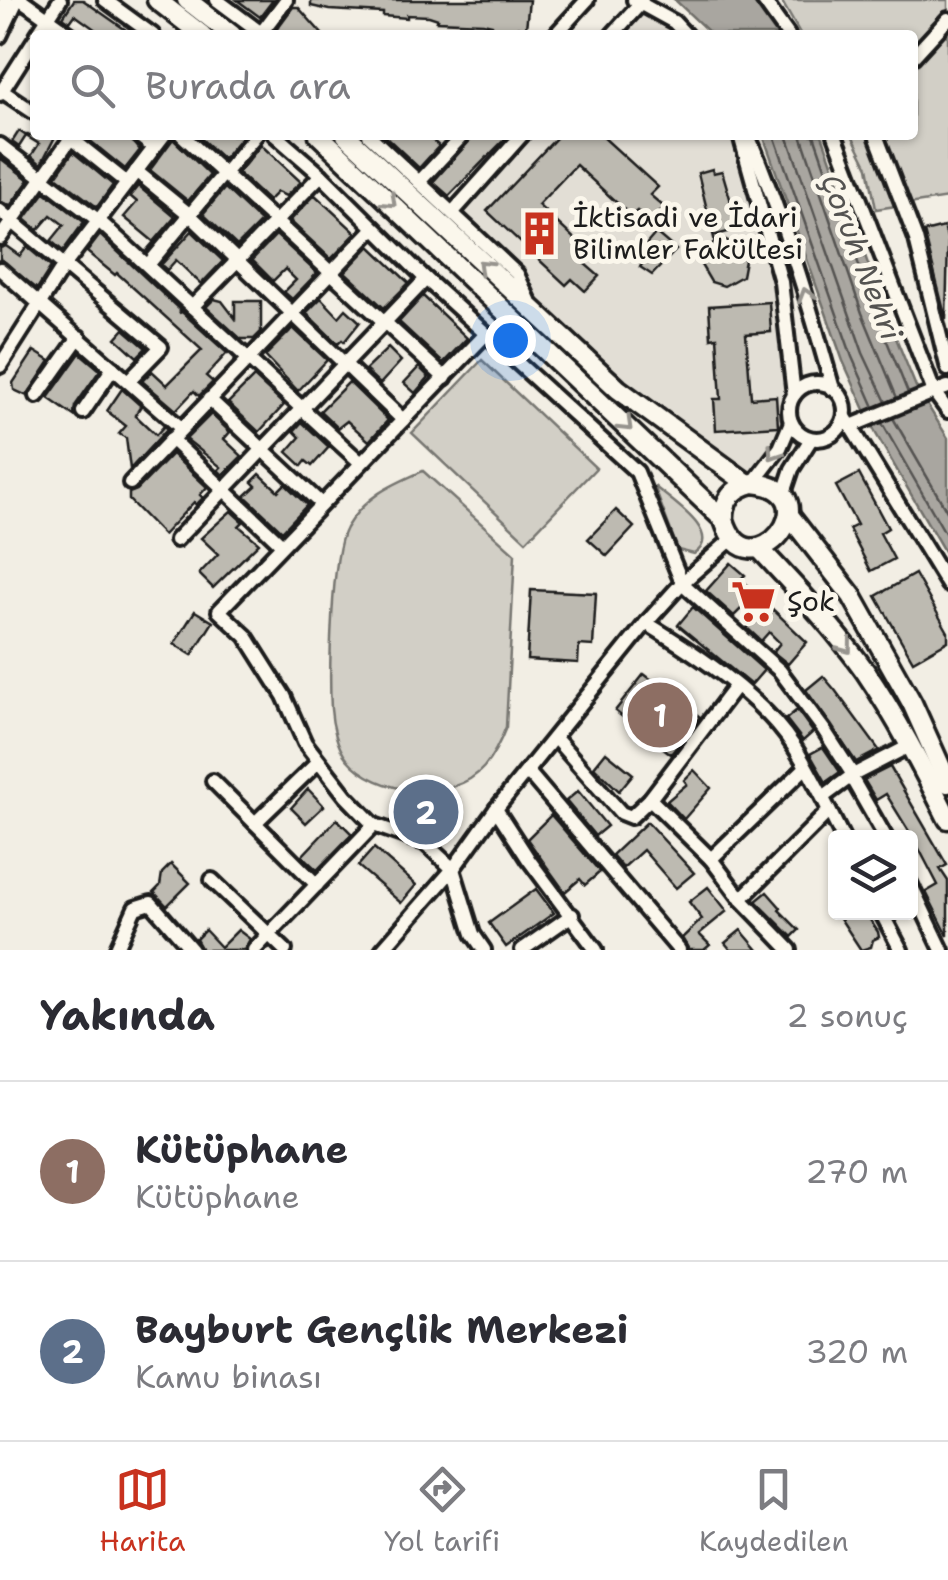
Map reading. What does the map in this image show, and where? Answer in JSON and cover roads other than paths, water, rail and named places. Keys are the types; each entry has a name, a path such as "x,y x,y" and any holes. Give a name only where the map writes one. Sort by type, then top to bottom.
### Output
{"highway":[{"path":"157,0 196,30"},
{"path":"188,0 226,30"},
{"path":"324,140 724,520 733,538 759,548 777,541 788,525 789,515"},
{"path":"351,140 618,388 751,483 774,488 782,496 789,515 852,596 912,703 948,782"},
{"path":"724,520 726,502 751,483"},
{"path":"759,548 844,644 911,745 948,819"}],"street":[{"path":"0,13 6,0"},
{"path":"0,36 19,0 64,30"},
{"path":"41,30 60,0"},
{"path":"105,0 143,30"},
{"path":"217,0 258,30"},
{"path":"266,30 286,0"},
{"path":"560,30 587,0"},
{"path":"763,0 784,30"},
{"path":"616,30 638,1 681,30"},
{"path":"918,52 948,19"},
{"path":"30,58 1,92 30,110"},
{"path":"0,238 68,140"},
{"path":"75,140 127,183"},
{"path":"144,140 154,148"},
{"path":"0,366 38,301 160,140"},
{"path":"188,140 445,378"},
{"path":"148,265 252,140"},
{"path":"281,140 637,472 682,583 780,671 852,776 882,830"},
{"path":"374,140 518,274 535,314"},
{"path":"418,182 458,140"},
{"path":"452,212 517,140"},
{"path":"745,140 781,282 794,395 789,412 791,422 802,436 811,439 832,435 852,421 936,391"},
{"path":"747,140 765,175 833,389 948,585"},
{"path":"837,140 936,391 948,411"},
{"path":"878,140 916,238 948,369"},
{"path":"0,144 148,265 360,462"},
{"path":"136,171 190,215 289,314 404,420"},
{"path":"192,307 321,175"},
{"path":"0,210 162,347 128,382"},
{"path":"130,483 374,228"},
{"path":"0,269 181,428"},
{"path":"176,540 426,279"},
{"path":"484,950 474,934 453,869 424,843 374,825 317,763 284,696 246,636 219,611 486,334"},
{"path":"37,396 79,337"},
{"path":"83,412 113,368"},
{"path":"794,395 812,384 833,389"},
{"path":"209,400 320,503"},
{"path":"751,483 780,448 791,422"},
{"path":"171,439 281,544"},
{"path":"782,496 792,469 811,439"},
{"path":"382,950 453,869 496,809 646,623 682,583 733,538"},
{"path":"646,623 706,659 748,696 794,746 838,830"},
{"path":"555,738 621,813 630,817 650,799 735,687"},
{"path":"741,898 852,776 911,745"},
{"path":"255,823 317,763"},
{"path":"711,858 805,768"},
{"path":"528,772 679,950"},
{"path":"213,781 317,885"},
{"path":"650,799 711,858 741,898 790,950"},
{"path":"496,809 528,860 596,950"},
{"path":"254,950 374,825"},
{"path":"212,880 285,950"},
{"path":"918,900 942,950"},
{"path":"116,950 135,908 150,903 192,950"},
{"path":"522,950 572,915"},
{"path":"886,920 901,950"}],"water":[{"path":"675,0 752,0 773,30 707,30"},
{"name":"Çoruh Nehri","path":"765,140 824,140 916,387 948,438 948,558 876,434 843,361"}],"place":[{"name":"İktisadi ve İdari Bilimler Fakültesi","path":"540,233"},
{"name":"Şok","path":"754,601"},
{"name":"Kütüphane","path":"660,715"},
{"name":"Bayburt Gençlik Merkezi","path":"426,812"}]}
